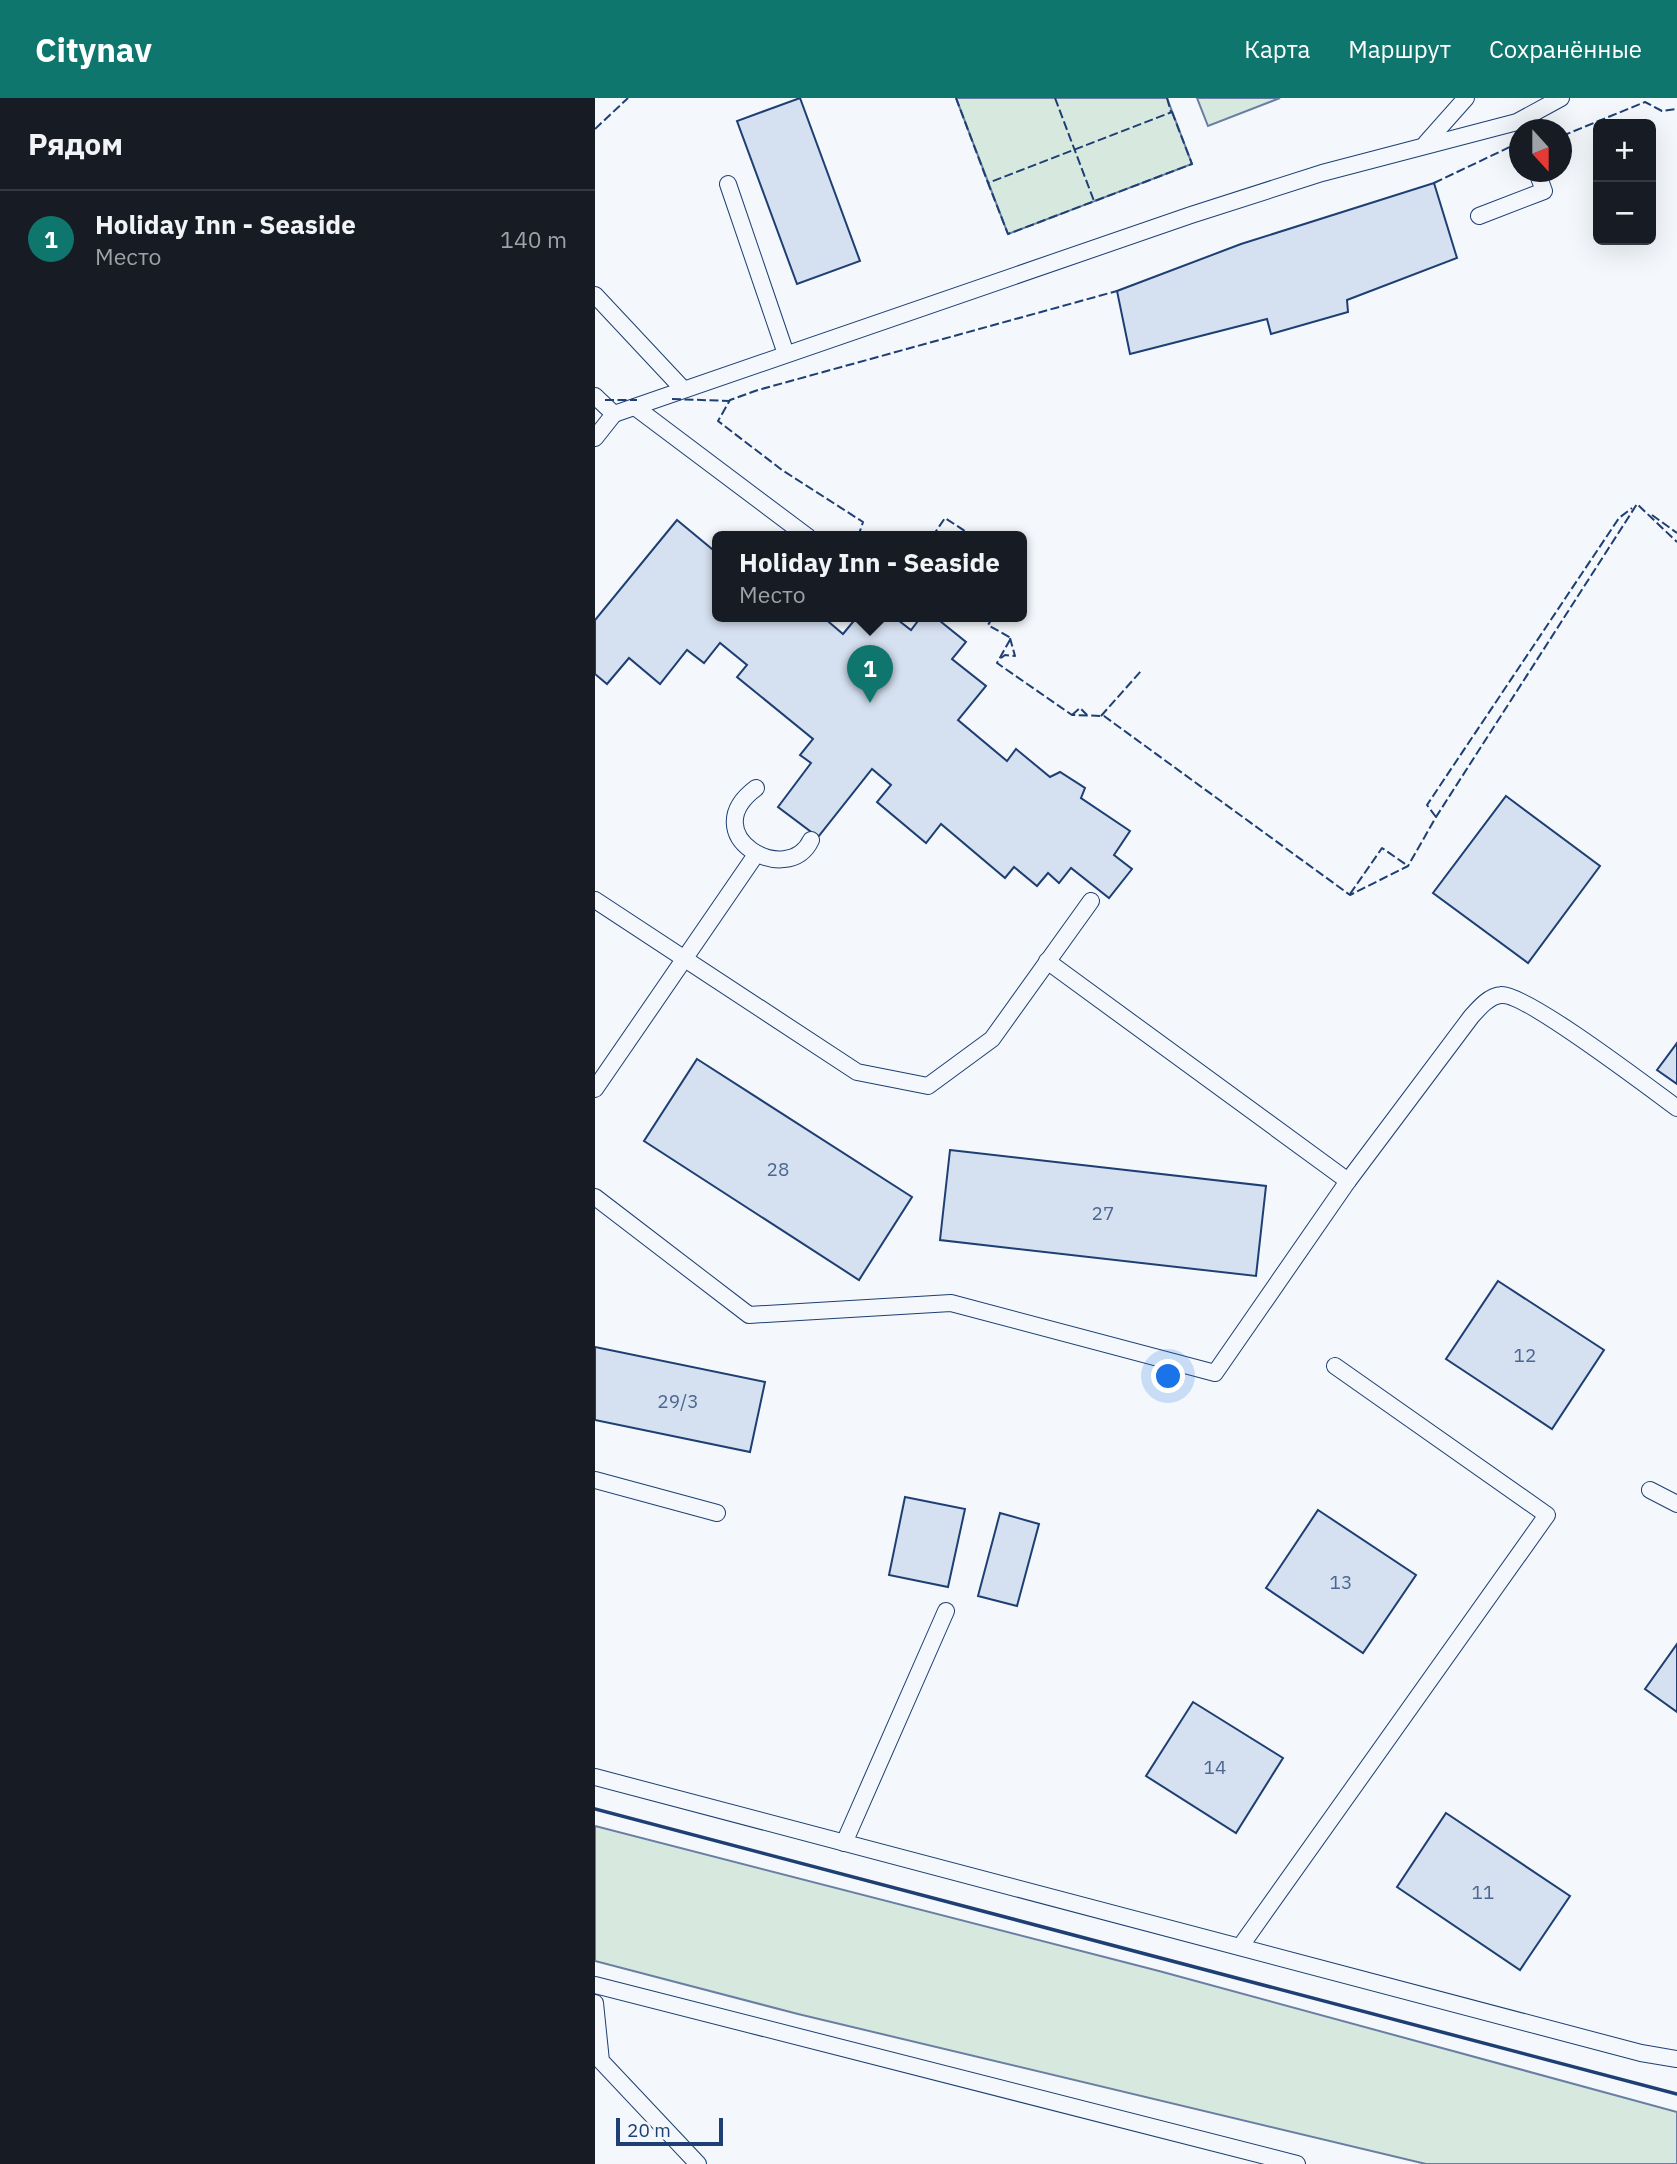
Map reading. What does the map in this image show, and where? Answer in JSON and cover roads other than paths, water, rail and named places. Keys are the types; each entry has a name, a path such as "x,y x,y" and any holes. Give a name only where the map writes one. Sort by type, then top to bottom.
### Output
{"lane":[{"path":"1425,144 1466,98"},
{"path":"1529,119 1561,98"},
{"path":"595,438 614,414 1191,215 1425,144 1509,128"},
{"path":"1479,216 1544,191 1541,182"},
{"path":"727,184 786,354"},
{"path":"595,295 683,389"},
{"path":"595,396 614,414"},
{"path":"635,407 800,531"},
{"path":"756,788 742,798 735,825 741,843 755,856 771,859 797,854 807,849 811,840"},
{"path":"595,1089 755,856"},
{"path":"595,900 857,1072 928,1086 992,1039 1091,901"},
{"path":"1048,961 1349,1181"},
{"path":"595,1197 749,1315 951,1303 1216,1373 1349,1181 1471,1017 1488,1000 1500,995 1512,996 1556,1022 1677,1108"},
{"path":"1240,1947 1547,1515 1335,1366"},
{"path":"595,1480 717,1513"},
{"path":"1650,1490 1677,1504"},
{"path":"844,1843 946,1611"},
{"path":"595,1777 1641,2053 1677,2059"},
{"path":"595,1984 1297,2164"},
{"path":"595,2003 601,2061 698,2164"}],"place":[{"name":"Holiday Inn - Seaside","path":"870,703"}]}
